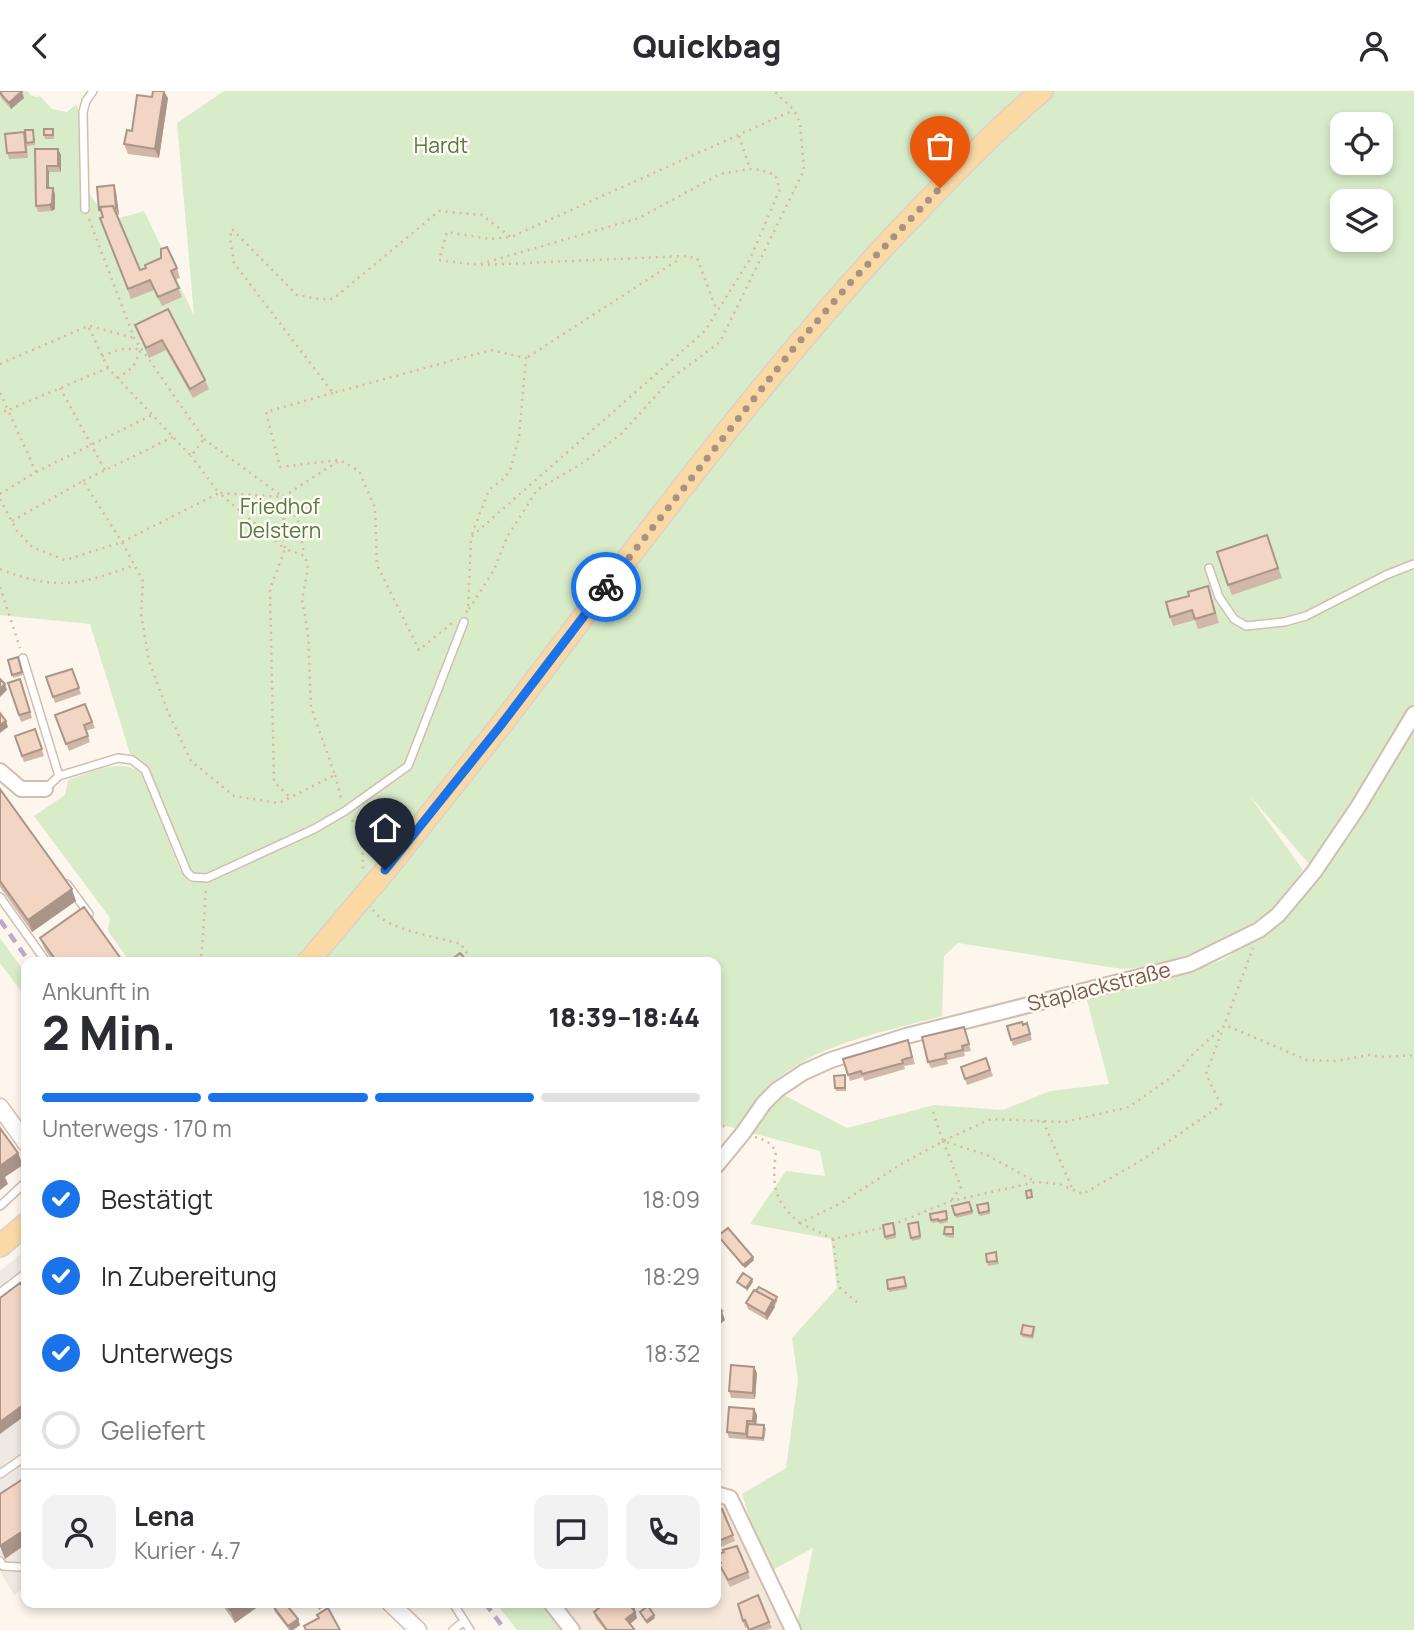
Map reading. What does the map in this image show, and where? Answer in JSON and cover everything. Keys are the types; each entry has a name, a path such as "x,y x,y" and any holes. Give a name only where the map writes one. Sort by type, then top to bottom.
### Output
{"main road":[{"path":"312,957 501,725 793,349 851,282 940,188 1009,118 1042,91"},
{"path":"0,1246 21,1228"}],"street":[{"name":"Staplackstraße","path":"721,1160 777,1090 804,1072 831,1060 986,1014 1190,964 1259,930 1278,915 1314,872 1358,807 1414,714"},
{"path":"0,771 21,789 45,789"},
{"path":"0,1107 21,1136"},
{"path":"721,1495 730,1498 793,1630"},
{"path":"395,1608 418,1630"},
{"path":"555,1608 572,1630"}],"lane":[{"path":"85,209 83,112 93,91"},
{"path":"1209,568 1219,597 1234,619 1246,626 1283,622 1306,616 1386,575 1414,564"},
{"path":"45,789 59,776 118,758 132,760 145,770 187,872 192,877 207,878 345,811 408,766 464,622"},
{"path":"23,658 59,776"},
{"path":"60,873 96,924"},
{"path":"0,898 43,957"},
{"path":"0,1206 21,1187"},
{"path":"0,1293 21,1277"},
{"path":"0,1474 21,1459"},
{"path":"0,1561 3,1566 20,1567"},
{"path":"456,1608 470,1630"},
{"path":"453,1630 464,1621"}],"path":[{"path":"464,622 468,610 494,570 507,537 537,490 584,462 621,434 673,377 720,342 804,170 800,123 794,110 774,91"},
{"path":"717,311 697,258 477,265 439,260 447,232 490,239 511,237 794,110"},
{"path":"739,135 750,169"},
{"path":"471,537 705,331 750,259 780,189 775,175 761,170 720,174 639,218 477,265"},
{"path":"85,209 134,338 141,349 204,439 283,497 298,520 308,568 302,600 308,633 311,707 345,811 355,823 362,840 363,876"},
{"path":"333,393 234,263 230,238 232,229 297,295 319,299 333,299 439,211 482,215 511,237"},
{"path":"526,358 519,437 510,471 489,490 471,537 468,610 419,650 377,565 375,507 359,471 340,460 280,467 266,412 491,350 526,358 684,257"},
{"path":"0,364 88,325 134,338"},
{"path":"88,325 107,368 191,456 219,493 285,549 304,556"},
{"path":"102,356 121,349 141,349"},
{"path":"117,379 133,367 141,349"},
{"path":"0,413 107,368"},
{"path":"60,388 105,470"},
{"path":"0,393 36,472"},
{"path":"0,494 36,472 152,415"},
{"path":"12,521 83,481 173,437"},
{"path":"191,456 204,439"},
{"path":"0,499 12,521 32,547 65,560 122,542 219,493 283,497 340,460"},
{"path":"83,481 143,581 141,614 149,661 167,712 191,761 234,796 279,803 335,775"},
{"path":"283,497 285,549 270,589 274,782 291,798"},
{"path":"0,569 27,580 69,584 96,579 134,565"},
{"path":"0,587 23,658"},
{"path":"201,957 207,878"},
{"path":"369,901 374,913 382,919 400,928 461,944 469,957"},
{"path":"743,1133 767,1142 776,1151 774,1182 784,1209 800,1223 833,1239 882,1229 951,1202 1036,1182 1059,1184 1083,1194 1142,1160 1221,1105 1206,1074 1259,930"},
{"path":"1224,1025 1307,1060 1336,1061 1368,1055 1414,1055"},
{"path":"800,1223 841,1203 898,1166 991,1119 1065,1122 1129,1107 1177,1073 1224,1025"},
{"path":"933,1112 961,1187 951,1202"},
{"path":"1043,1120 1072,1188"},
{"path":"943,1142 987,1155 1036,1182"},
{"path":"833,1239 839,1287 860,1305"}],"shaded area":[{"path":"21,1254 21,1590 14,1595 0,1571 0,1271"},
{"path":"721,1486 730,1496 787,1630 581,1630 563,1608 721,1608"}],"green space":[{"path":"0,91 28,91 30,95 40,96 52,109 67,112 75,105 78,106 80,181 109,221 144,211 194,315 177,123 224,91 1414,91 1414,705 1311,866 1249,795 1303,870 1283,898 1260,923 1215,946 1154,966 1122,969 958,943 944,956 942,1016 852,1041 808,1059 770,1085 738,1129 722,1125 721,1127 721,957 126,957 108,931 110,918 34,816 65,795 68,780 106,767 126,766 135,769 143,775 180,870 190,883 192,877 145,770 132,760 90,624 0,615"},
{"path":"1414,727 1414,1630 796,1630 813,1548 767,1573 742,1494 786,1468 798,1380 792,1338 837,1288 831,1239 750,1224 786,1171 825,1176 820,1151 752,1133 768,1106 782,1094 847,1128 934,1105 1003,1110 1050,1091 1109,1084 1086,997 1159,981 1222,960 1267,932 1294,907 1322,872"},
{"path":"0,938 21,967 21,991 0,963"},
{"path":"500,1608 546,1608 563,1630 517,1630"}],"building":[{"path":"22,91 9,103 0,93"},
{"path":"153,91 164,91 155,149 124,144 127,130 132,131 137,95 152,97"},
{"path":"44,129 53,129 53,135 44,135"},
{"path":"25,130 33,130 34,142 26,143"},
{"path":"24,132 26,152 7,153 5,134"},
{"path":"35,149 58,149 58,166 47,166 47,188 53,188 52,203 49,205 36,206"},
{"path":"114,185 116,208 100,207 99,210 97,187"},
{"path":"113,206 140,270 161,258 161,249 167,247 177,268 171,271 179,288 158,297 150,280 128,289 100,218 103,217 100,207"},
{"path":"168,309 205,380 190,389 162,340 146,348 135,325"},
{"path":"1267,535 1278,568 1228,585 1217,552"},
{"path":"1208,586 1215,613 1195,619 1192,610 1170,617 1166,602 1189,596 1188,592"},
{"path":"18,657 22,672 12,675 8,660"},
{"path":"72,669 79,688 53,697 46,677"},
{"path":"20,679 30,712 19,715 8,683"},
{"path":"85,704 92,722 84,725 88,736 66,744 55,715"},
{"path":"0,713 6,721 0,725"},
{"path":"35,729 42,749 22,756 15,736"},
{"path":"0,789 72,889 28,920 0,881"},
{"path":"84,907 120,957 54,957 40,938"},
{"path":"1022,1022 1023,1025 1027,1023 1030,1034 1011,1040 1007,1026"},
{"path":"964,1027 969,1044 962,1046 963,1050 928,1062 922,1037"},
{"path":"908,1040 912,1057 902,1060 903,1063 848,1075 843,1059"},
{"path":"986,1058 990,1070 965,1079 961,1067"},
{"path":"845,1075 845,1088 835,1088 834,1076"},
{"path":"0,1128 18,1153 0,1166"},
{"path":"1031,1190 1032,1197 1027,1198 1026,1191"},
{"path":"969,1202 972,1211 955,1215 952,1206"},
{"path":"988,1203 989,1211 979,1213 977,1205"},
{"path":"946,1211 947,1219 931,1220 930,1214"},
{"path":"918,1222 920,1236 911,1238 908,1224"},
{"path":"893,1223 895,1234 885,1237 883,1225"},
{"path":"945,1227 953,1227 953,1234 944,1234"},
{"path":"728,1228 753,1257 743,1265 721,1239 721,1234"},
{"path":"996,1252 997,1261 987,1262 986,1254"},
{"path":"743,1273 752,1279 746,1288 737,1282"},
{"path":"904,1277 906,1286 888,1289 887,1280"},
{"path":"21,1284 21,1407 0,1422 0,1298"},
{"path":"759,1287 777,1297 774,1303 756,1291"},
{"path":"754,1290 773,1300 765,1314 746,1303"},
{"path":"1023,1325 1034,1327 1032,1336 1021,1334"},
{"path":"731,1365 754,1367 753,1393 729,1391"},
{"path":"729,1407 754,1409 753,1421 747,1421 746,1434 727,1432"},
{"path":"748,1424 764,1425 763,1438 747,1437"},
{"path":"21,1480 21,1532 0,1546 0,1494"},
{"path":"721,1509 733,1535 721,1540"},
{"path":"737,1546 748,1572 728,1580 721,1568 723,1550"},
{"path":"758,1595 769,1622 749,1630 738,1604"},
{"path":"274,1608 289,1608 298,1619 288,1626"},
{"path":"328,1608 340,1630 306,1630 304,1626 319,1618 317,1615"},
{"path":"599,1608 632,1608 635,1612 626,1619 634,1629 607,1630 594,1612"},
{"path":"649,1608 654,1615 646,1621 640,1612"}],"railway":[{"path":"0,920 26,957"},
{"path":"489,1608 505,1630"}],"way so far":[{"path":"606,587 793,349 851,282 940,188"}],"route":[{"path":"385,870 501,725 606,587"}],"park label":[{"name":"Hardt","path":"441,146"},
{"name":"Friedhof Delstern","path":"280,519"}]}
